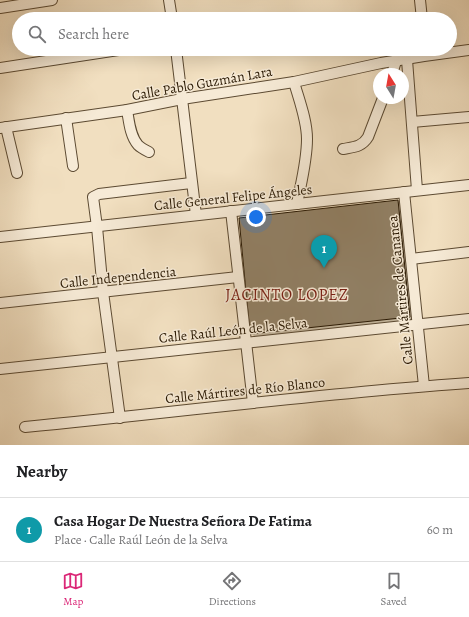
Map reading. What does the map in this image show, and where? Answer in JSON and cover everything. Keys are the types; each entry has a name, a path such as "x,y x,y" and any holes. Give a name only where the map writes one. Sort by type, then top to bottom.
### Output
{"street":[{"path":"0,8 52,0"},
{"path":"170,0 171,12"},
{"path":"420,0 421,12"},
{"path":"457,51 469,50"},
{"path":"0,68 79,56"},
{"path":"177,56 196,215"},
{"path":"416,56 407,60 417,190"},
{"name":"Calle Pablo Guzmán Lara","path":"3,127 127,110 182,99 294,82 351,69 407,60"},
{"path":"394,68 396,61"},
{"path":"294,82 304,119 307,139 297,204"},
{"path":"343,149 360,146 364,143 368,138 381,104"},
{"path":"127,110 133,137 138,144 149,152"},
{"path":"412,122 469,117"},
{"path":"66,118 73,166"},
{"path":"3,127 17,174"},
{"path":"120,418 103,292 97,227 92,200 96,195 191,182"},
{"name":"Calle General Felipe Ángeles","path":"0,237 469,185"},
{"name":"Calle Mártires de Cananea","path":"404,192 424,386"},
{"path":"231,211 253,403"},
{"path":"411,259 469,252"},
{"name":"Calle Independencia","path":"0,303 238,277"},
{"name":"Calle Raúl León de la Selva","path":"0,370 469,319"},
{"name":"Calle Mártires de Río Blanco","path":"25,427 424,386 469,383"}],"building":[{"path":"398,200 410,317 250,334 239,218"}],"place":[{"name":"Casa Hogar De Nuestra Señora De Fatima","path":"324,268"}],"district":[{"name":"JACINTO LOPEZ","path":"287,294"}]}
